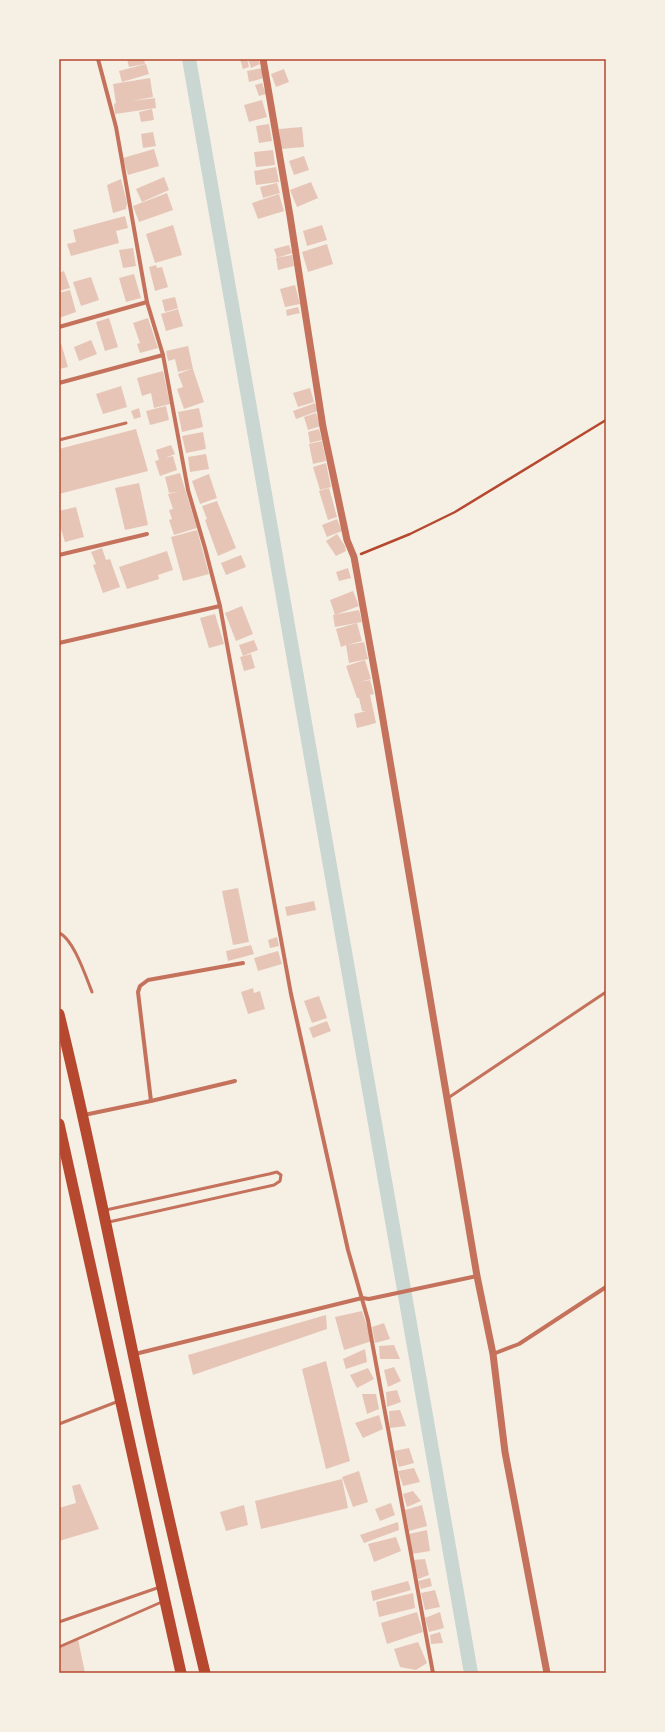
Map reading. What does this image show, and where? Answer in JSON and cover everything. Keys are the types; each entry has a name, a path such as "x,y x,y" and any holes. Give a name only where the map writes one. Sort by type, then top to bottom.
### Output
{"highway":[{"path":"59,1014 104,1211 133,1354 183,1582 205,1673"},
{"path":"59,1124 181,1673"}],"street":[{"path":"98,59 116,127 147,302 163,355 188,490 220,606 291,994 341,1220 374,1349 433,1673"},
{"path":"263,59 324,427 347,540 354,557 477,1276 493,1354 505,1452 547,1673"},
{"path":"59,327 147,302"},
{"path":"59,383 163,355"},
{"path":"59,555 147,534"},
{"path":"59,643 220,606"},
{"path":"151,1101 138,992 140,986 148,980 243,963"},
{"path":"83,1115 235,1081"},
{"path":"133,1354 362,1298 369,1299 477,1276"},
{"path":"493,1354 519,1344 606,1287"}],"lane":[{"path":"59,440 126,423"},
{"path":"59,933 66,937 71,945 92,992"},
{"path":"447,1098 606,992"},
{"path":"104,1211 277,1172 281,1175 280,1181 274,1185 106,1223"},
{"path":"59,1424 121,1401"},
{"path":"59,1622 161,1587"},
{"path":"59,1647 164,1601"}],"path":[{"path":"354,557 410,534 456,512 606,420"}],"building":[{"path":"127,59 144,59 145,64 129,67"},
{"path":"240,59 247,59 249,67 243,69"},
{"path":"248,59 258,59 260,64 251,68"},
{"path":"146,64 149,74 122,82 119,71"},
{"path":"262,68 264,78 249,82 247,71"},
{"path":"284,69 289,82 276,87 271,74"},
{"path":"150,78 153,97 132,101 155,98 156,108 115,114 114,104 116,103 113,84"},
{"path":"262,83 266,94 259,96 255,85"},
{"path":"262,100 267,117 249,122 244,105"},
{"path":"152,109 154,120 141,122 139,112"},
{"path":"269,124 272,141 259,143 256,126"},
{"path":"302,127 304,147 281,149 279,129"},
{"path":"153,132 156,146 143,148 141,134"},
{"path":"154,149 159,166 128,175 123,158"},
{"path":"273,150 275,165 256,167 254,152"},
{"path":"304,156 309,170 294,175 289,161"},
{"path":"276,167 279,182 256,185 254,171"},
{"path":"164,177 169,190 142,202 136,189"},
{"path":"121,179 127,203 126,209 113,213 107,185"},
{"path":"311,182 318,198 297,207 290,190"},
{"path":"277,183 280,193 263,198 260,187"},
{"path":"167,193 173,210 139,222 133,206"},
{"path":"279,194 284,211 258,219 252,203"},
{"path":"125,216 128,228 116,231 119,243 71,256 67,244 76,242 73,230"},
{"path":"173,225 182,255 155,263 146,234"},
{"path":"322,225 327,240 307,246 303,231"},
{"path":"327,244 333,264 308,272 302,252"},
{"path":"289,245 292,253 277,258 274,249"},
{"path":"133,248 136,266 123,268 119,250"},
{"path":"292,255 294,266 278,270 276,258"},
{"path":"156,265 157,268 162,267 168,287 155,291 149,267"},
{"path":"64,271 70,288 59,291 59,273"},
{"path":"134,274 141,298 126,302 119,278"},
{"path":"91,277 99,300 81,306 73,282"},
{"path":"295,285 300,304 285,307 280,289"},
{"path":"70,290 76,312 59,318 59,293"},
{"path":"175,297 178,308 165,312 162,300"},
{"path":"298,307 300,313 287,316 286,310"},
{"path":"178,309 183,326 166,331 161,314"},
{"path":"109,318 118,347 105,351 96,322"},
{"path":"148,318 158,348 140,353 137,344 140,343 133,323"},
{"path":"91,340 97,354 79,361 74,347"},
{"path":"61,343 68,367 59,369 59,344"},
{"path":"188,346 193,369 204,402 184,409 177,389 183,387 178,374 191,369 178,372 175,359 168,361 166,351"},
{"path":"163,371 170,404 154,408 151,393 142,396 137,378"},
{"path":"121,386 127,407 103,414 96,394"},
{"path":"310,388 314,402 298,407 293,393"},
{"path":"315,403 318,411 296,419 293,411"},
{"path":"166,406 169,420 150,425 146,411"},
{"path":"139,408 141,417 134,419 131,411"},
{"path":"199,408 203,427 182,432 178,412"},
{"path":"316,413 321,426 308,430 304,417"},
{"path":"136,429 148,471 59,494 59,449"},
{"path":"319,429 322,440 310,443 308,432"},
{"path":"203,432 206,449 186,453 182,436"},
{"path":"322,441 326,461 313,464 309,444"},
{"path":"171,445 175,454 165,458 173,456 177,470 160,476 155,461 159,460 156,450"},
{"path":"206,454 209,469 190,472 188,457"},
{"path":"326,463 331,487 320,490 313,467"},
{"path":"180,473 197,528 174,535 169,520 172,519 169,510 173,509 168,494 178,492 169,493 165,477"},
{"path":"209,474 217,498 200,504 192,481"},
{"path":"139,483 148,525 125,530 115,488"},
{"path":"329,488 337,517 328,520 319,491"},
{"path":"217,501 236,548 218,556 205,520 207,519 202,506"},
{"path":"76,507 84,537 65,542 59,523 59,511"},
{"path":"337,519 342,531 327,537 322,525"},
{"path":"197,530 209,574 183,581 171,537"},
{"path":"337,534 345,546 346,551 336,556 326,541"},
{"path":"102,548 106,560 110,559 120,587 103,593 93,565 96,564 91,552"},
{"path":"167,551 173,570 158,575 159,579 127,589 119,567"},
{"path":"241,555 246,567 226,575 221,563"},
{"path":"348,568 351,578 339,581 336,572"},
{"path":"353,591 359,606 335,615 330,600"},
{"path":"242,606 253,634 236,641 225,613"},
{"path":"359,610 362,622 335,627 333,615"},
{"path":"215,614 224,644 209,648 200,618"},
{"path":"357,623 362,641 347,645 364,642 368,659 349,663 346,645 341,647 336,629"},
{"path":"254,640 258,650 243,656 239,645"},
{"path":"251,654 255,668 244,671 240,657"},
{"path":"365,660 371,679 360,682 370,680 374,694 370,695 376,723 357,728 354,714 366,711 362,711 359,698 357,698 346,666"},
{"path":"238,888 249,942 233,945 222,891"},
{"path":"314,901 316,910 287,916 285,907"},
{"path":"277,937 279,946 270,948 268,940"},
{"path":"251,945 254,954 228,961 226,951"},
{"path":"278,951 282,964 258,971 254,958"},
{"path":"253,988 254,993 260,991 265,1009 248,1014 241,992"},
{"path":"319,996 327,1018 312,1023 304,1001"},
{"path":"327,1021 331,1031 313,1038 309,1028"},
{"path":"362,1311 372,1341 344,1350 335,1317"},
{"path":"326,1315 327,1329 193,1375 188,1355"},
{"path":"384,1323 390,1339 375,1343 372,1327"},
{"path":"394,1345 400,1359 380,1359 379,1346"},
{"path":"365,1349 367,1362 346,1369 343,1359"},
{"path":"326,1361 350,1461 326,1469 302,1369"},
{"path":"394,1367 401,1381 388,1387 384,1370"},
{"path":"368,1368 374,1379 357,1388 350,1375"},
{"path":"397,1390 401,1402 387,1407 386,1392"},
{"path":"362,1394 376,1394 379,1409 367,1414"},
{"path":"400,1410 406,1426 390,1428 389,1411"},
{"path":"379,1415 383,1429 363,1438 355,1423"},
{"path":"409,1448 414,1463 399,1467 394,1451"},
{"path":"414,1468 420,1482 403,1486 398,1471"},
{"path":"359,1471 368,1502 353,1507 342,1477"},
{"path":"342,1479 348,1508 261,1529 255,1501"},
{"path":"80,1484 99,1529 59,1541 59,1508 76,1503 72,1486"},
{"path":"413,1491 421,1501 407,1507 403,1494"},
{"path":"391,1503 395,1515 380,1521 375,1509"},
{"path":"244,1505 248,1525 226,1531 220,1512"},
{"path":"422,1505 427,1526 409,1531 405,1510"},
{"path":"398,1522 399,1530 364,1543 360,1535"},
{"path":"427,1530 430,1551 412,1554 409,1534"},
{"path":"396,1537 401,1551 374,1562 368,1544"},
{"path":"425,1559 429,1575 418,1579 413,1560"},
{"path":"430,1578 432,1586 421,1589 418,1581"},
{"path":"408,1581 411,1590 373,1601 371,1591"},
{"path":"435,1590 440,1607 425,1610 421,1593"},
{"path":"413,1593 415,1608 379,1617 376,1602"},
{"path":"417,1612 423,1632 387,1644 381,1623"},
{"path":"440,1612 444,1628 429,1632 425,1618"},
{"path":"440,1632 443,1643 431,1644 430,1635"},
{"path":"78,1639 85,1673 59,1673 59,1647"},
{"path":"418,1642 427,1663 416,1670 400,1667 394,1649"}],"waterway":[{"path":"189,59 471,1673"}]}
